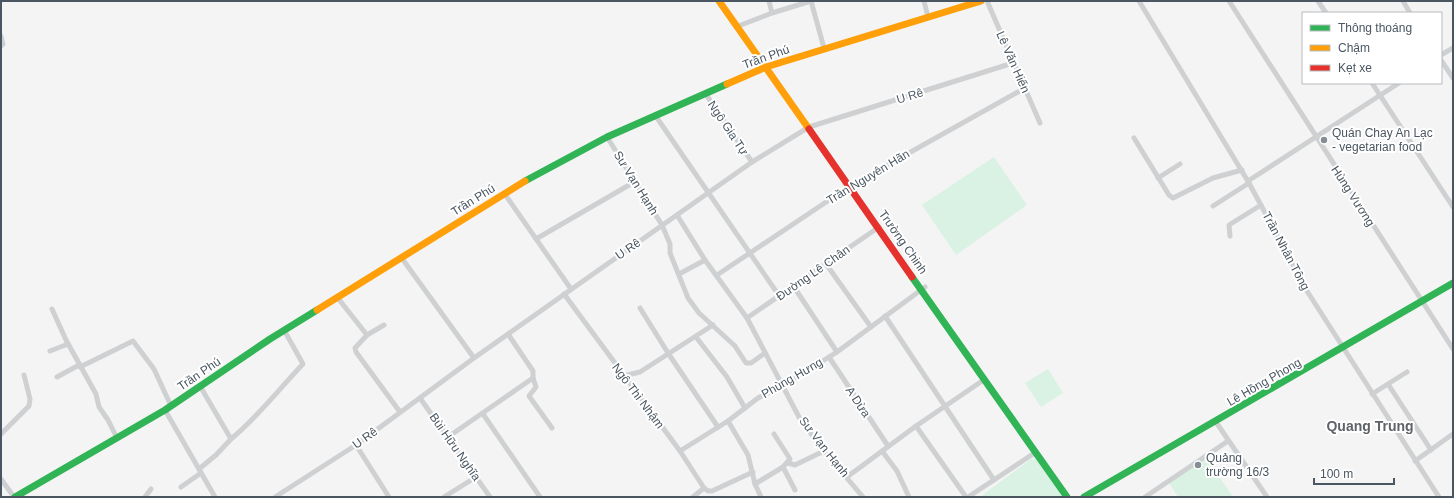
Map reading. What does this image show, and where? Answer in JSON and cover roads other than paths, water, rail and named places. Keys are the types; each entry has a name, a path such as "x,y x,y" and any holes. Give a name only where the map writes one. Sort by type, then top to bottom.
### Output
{"street":[{"name":"Trường Chinh","path":"719,1 768,66"},
{"name":"Trường Chinh","path":"724,1 810,127 1071,497"},
{"path":"769,1 772,13"},
{"path":"741,25 772,13 811,1 824,48"},
{"path":"924,1 928,17"},
{"name":"Trần Phú","path":"15,497 168,408 284,330 504,193 607,137 768,66 981,1"},
{"name":"Lê Văn Hiến","path":"987,1 1040,123"},
{"name":"Trần Nhân Tông","path":"1139,1 1249,182 1301,281 1343,349 1439,497"},
{"name":"Hùng Vương","path":"1229,1 1453,349"},
{"path":"1318,1 1325,12"},
{"path":"1402,1 1409,12"},
{"path":"1,36 1,46"},
{"path":"1442,54 1453,48"},
{"path":"1442,62 1453,78"},
{"name":"U Rê","path":"275,497 356,445 474,358 707,193 752,162 810,127 1013,63"},
{"path":"1373,84 1453,207"},
{"path":"1213,206 1315,136 1398,84"},
{"name":"Trần Nguyên Hãn","path":"717,275 851,184 1025,88"},
{"name":"Ngô Gia Tự","path":"705,93 752,162"},
{"path":"655,115 707,193 780,297"},
{"name":"Sư Vạn Hạnh","path":"607,137 636,181 662,225 670,244 670,253 688,298 699,313 735,346 746,363 751,363 765,353"},
{"path":"1134,138 1169,195 1173,198 1213,178 1242,170"},
{"path":"1158,178 1180,164"},
{"path":"536,239 636,181"},
{"name":"Trường Chinh","path":"851,184 879,227 924,288 1067,497"},
{"path":"504,193 571,289"},
{"path":"1230,236 1229,225 1261,205"},
{"name":"Sư Vạn Hạnh","path":"676,215 705,260 747,318 784,385 800,419 824,451 848,477 863,497"},
{"name":"Đường Lê Chân","path":"747,318 780,297 879,227"},
{"path":"401,257 474,358"},
{"path":"679,274 705,260"},
{"path":"826,264 871,326"},
{"name":"Lê Hồng Phong","path":"1084,497 1343,349 1453,283"},
{"path":"794,287 837,352"},
{"name":"Phùng Hưng","path":"728,421 758,398 784,385 837,352 924,288"},
{"name":"Ngô Thì Nhậm","path":"564,294 623,376 680,451 704,488"},
{"path":"337,297 367,335"},
{"path":"640,308 668,353 718,427"},
{"path":"52,309 68,344 96,394 100,410 108,420 117,438"},
{"path":"885,316 994,480"},
{"path":"384,325 367,335 355,348 356,352 400,412"},
{"path":"623,376 640,372 713,325"},
{"path":"181,487 200,471 230,439 254,418 273,395 303,364 284,330"},
{"path":"508,334 533,371 533,378 536,387 529,396 552,428"},
{"path":"696,337 727,377 745,408"},
{"path":"57,377 133,341 154,369 168,408 215,497"},
{"path":"50,350 68,344"},
{"name":"A Dừa","path":"829,357 888,446"},
{"path":"1372,394 1407,372"},
{"path":"1,434 29,406 30,399 24,375"},
{"path":"448,438 533,378"},
{"path":"848,477 888,446 985,379"},
{"path":"1388,384 1430,450"},
{"path":"200,386 230,439"},
{"name":"Bùi Hữu Nghĩa","path":"420,398 490,497"},
{"path":"483,414 540,497"},
{"path":"680,451 728,421 748,455 755,484 761,497"},
{"path":"1216,422 1266,497"},
{"path":"916,426 967,497 1036,452"},
{"path":"755,484 783,467 790,459 774,434"},
{"path":"1416,461 1453,434"},
{"path":"1145,497 1228,441"},
{"path":"356,445 390,497"},
{"path":"788,463 795,465 824,451"},
{"path":"882,451 897,471 909,497"},
{"path":"783,467 795,490"},
{"path":"693,497 704,488 708,491 712,491 753,472"},
{"path":"444,497 476,477"},
{"path":"1,479 15,497"},
{"path":"145,497 151,489"}],"place":[{"name":"Quán Chay An Lạc - vegetarian food","path":"1324,140"},
{"name":"Quảng trường 16/3","path":"1198,465"}],"district":[{"name":"Quang Trung","path":"1370,426"}]}
